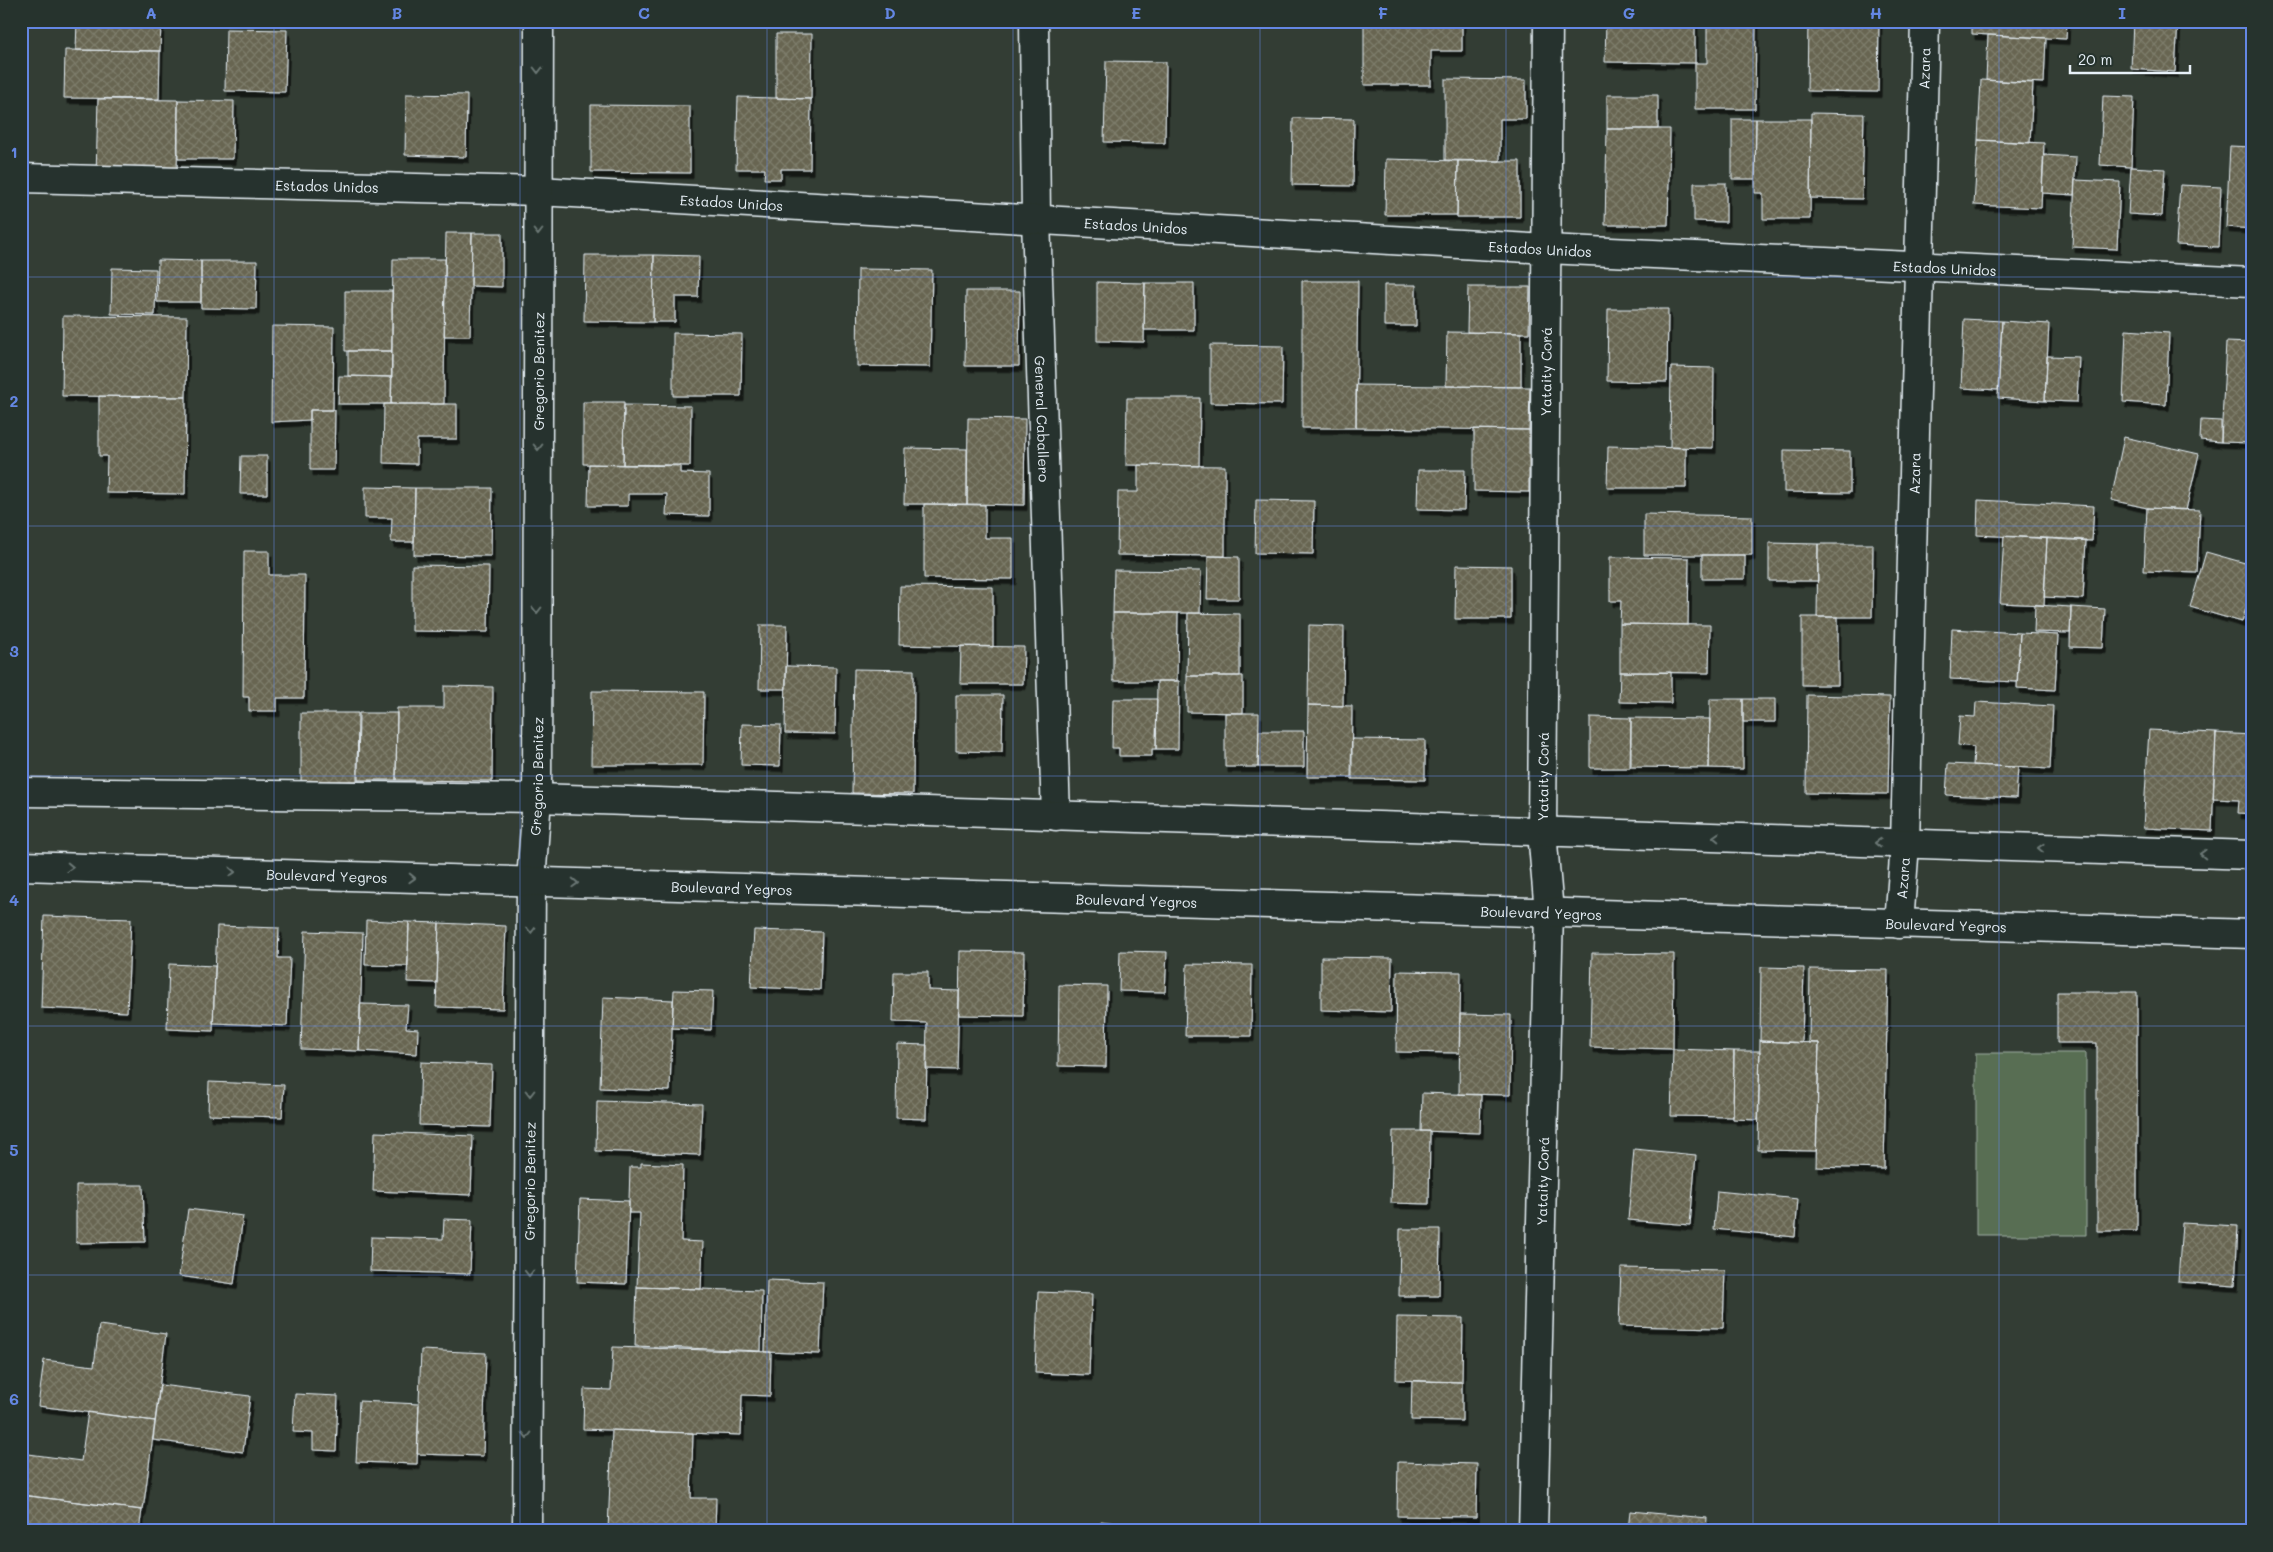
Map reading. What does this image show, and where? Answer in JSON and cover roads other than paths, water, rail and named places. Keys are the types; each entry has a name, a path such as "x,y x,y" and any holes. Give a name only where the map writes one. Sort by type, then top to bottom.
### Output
{"street":[{"name":"Gregorio Benitez","path":"527,1531 532,882 537,798 538,21"},
{"name":"General Caballero","path":"1034,21 1036,219 1056,816"},
{"name":"Yataity Corá","path":"1533,1531 1549,912 1542,832 1548,21"},
{"name":"Azara","path":"1899,924 1905,844 1925,21"},
{"name":"Estados Unidos","path":"21,178 538,191 1547,249 2252,282"},
{"path":"21,792 537,798 2252,855"},
{"name":"Boulevard Yegros","path":"21,866 2252,934"}]}
